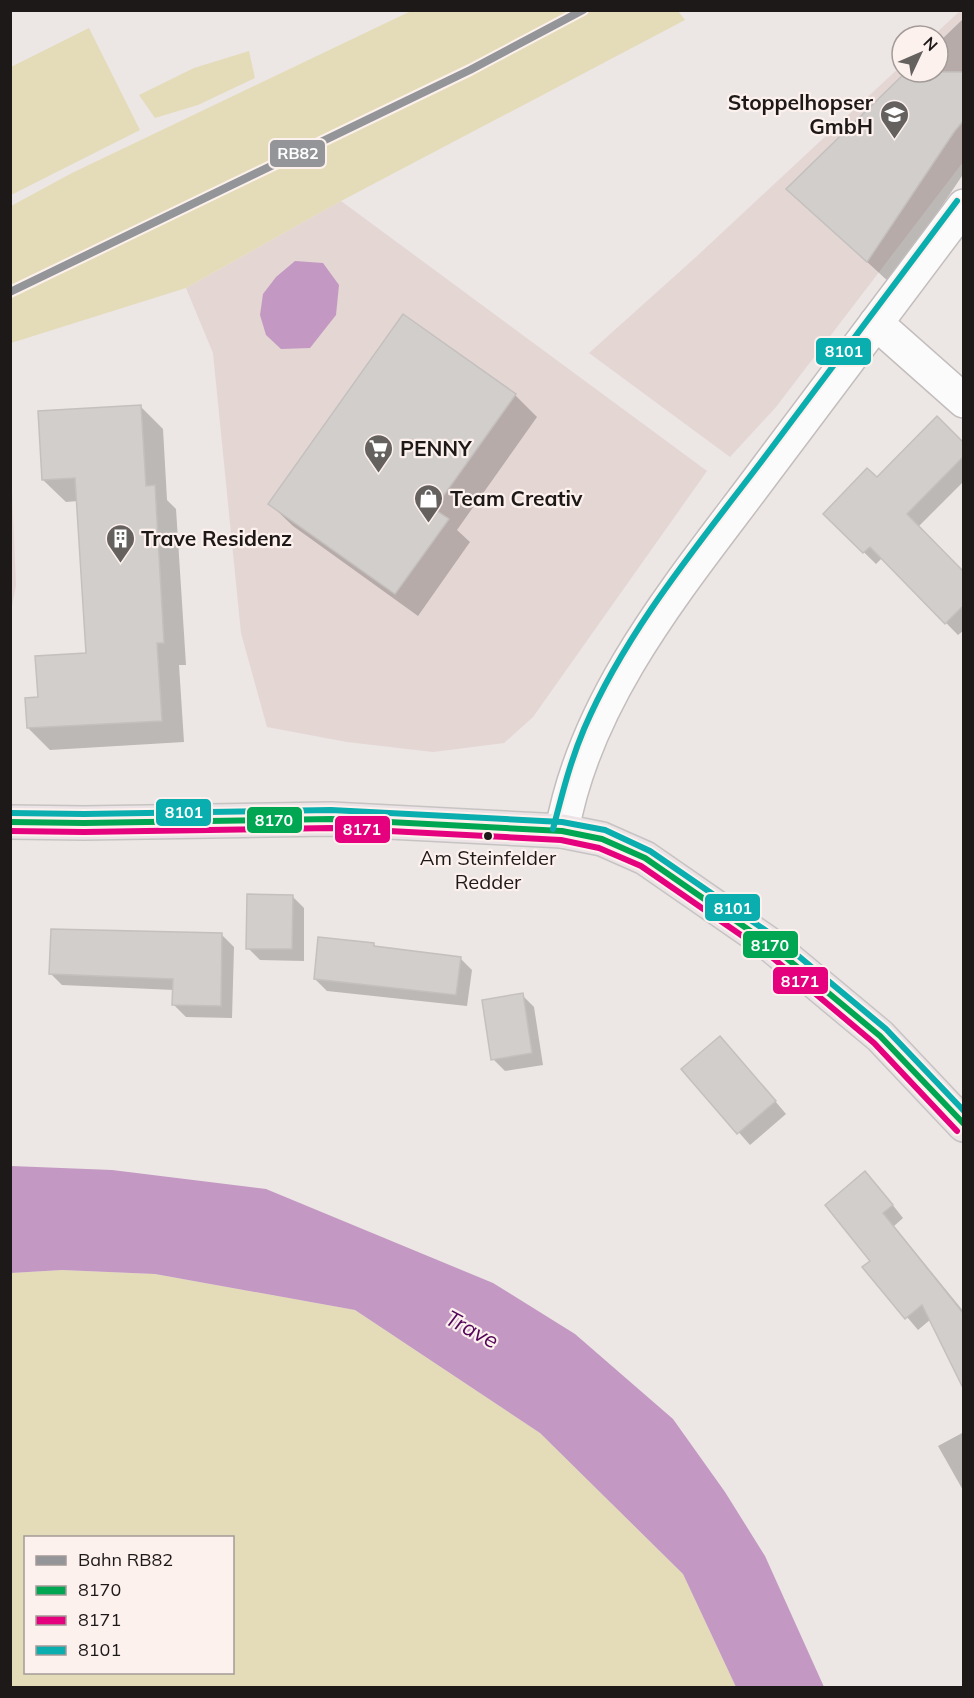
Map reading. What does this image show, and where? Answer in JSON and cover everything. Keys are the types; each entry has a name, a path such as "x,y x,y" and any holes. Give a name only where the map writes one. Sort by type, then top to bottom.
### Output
{"main road":[{"path":"10,822 331,819 562,831 602,839 645,858 772,946 880,1036 963,1125"}],"street":[{"path":"562,831 567,804 583,752 604,705 637,650 698,562 963,206"},
{"path":"876,324 963,401"}],"shaded area":[{"path":"411,11 678,11 685,20 341,201 186,288 11,343 11,206 72,173"},
{"path":"960,11 963,11 963,162 776,407 730,457 589,353 890,76 890,84 950,84 950,24 946,24"},
{"path":"89,28 140,130 11,195 11,67"},
{"path":"249,51 255,78 198,105 155,118 139,95 194,68"},
{"path":"341,201 707,471 533,717 504,743 433,752 347,742 267,727 241,633 213,353 186,288"},
{"path":"11,469 16,585 10,611"},
{"path":"62,1270 155,1274 355,1310 540,1433 683,1574 736,1687 11,1688 11,1273"}],"water":[{"path":"295,261 323,263 339,285 336,315 310,348 281,349 266,335 260,315 263,294 276,277"},
{"name":"Trave","path":"11,1166 112,1170 266,1189 493,1283 575,1334 673,1419 725,1492 765,1556 824,1687 736,1687 683,1574 540,1433 355,1310 155,1274 62,1270 11,1273"}],"building":[{"path":"950,72 963,72 963,121 867,262 786,189 894,84 950,84"},
{"path":"403,314 516,394 434,509 449,519 395,594 268,504"},
{"name":"Trave Residenz","path":"141,405 146,486 155,485 164,643 157,643 162,721 27,728 25,698 38,697 35,656 86,653 75,478 42,480 38,411"},
{"path":"937,416 963,442 963,457 907,514 963,571 963,606 945,624 870,547 863,553 823,514 867,468 877,477"},
{"path":"247,894 293,895 292,949 246,949"},
{"path":"51,929 222,933 221,1006 172,1005 173,979 49,974"},
{"path":"318,937 374,943 374,946 461,957 456,995 314,979"},
{"path":"523,993 532,1053 491,1060 482,1000"},
{"path":"720,1036 776,1101 737,1134 681,1069"},
{"path":"865,1171 893,1205 883,1213 963,1313 963,1388 922,1305 905,1319 862,1267 870,1261 825,1205"}],"rail line":[{"name":"RB82","path":"10,292 470,70 583,10"}],"transit line":[{"name":"8101","path":"553,829 570,766 584,729 620,658 664,590 957,201"},
{"name":"8101","path":"10,813 331,810 562,822 605,830 650,851 778,939 886,1029 964,1111"},
{"name":"8170","path":"10,822 331,819 562,831 602,839 645,858 772,946 880,1036 964,1124"},
{"name":"8171","path":"10,831 331,828 561,840 599,848 641,866 767,953 874,1043 957,1131"}],"place":[{"name":"Stoppelhopser GmbH","path":"894,140"},
{"name":"PENNY","path":"379,474"},
{"name":"Team Creativ","path":"429,524"},
{"name":"Trave Residenz","path":"120,564"},
{"name":"Am Steinfelder Redder","path":"488,836"}]}
